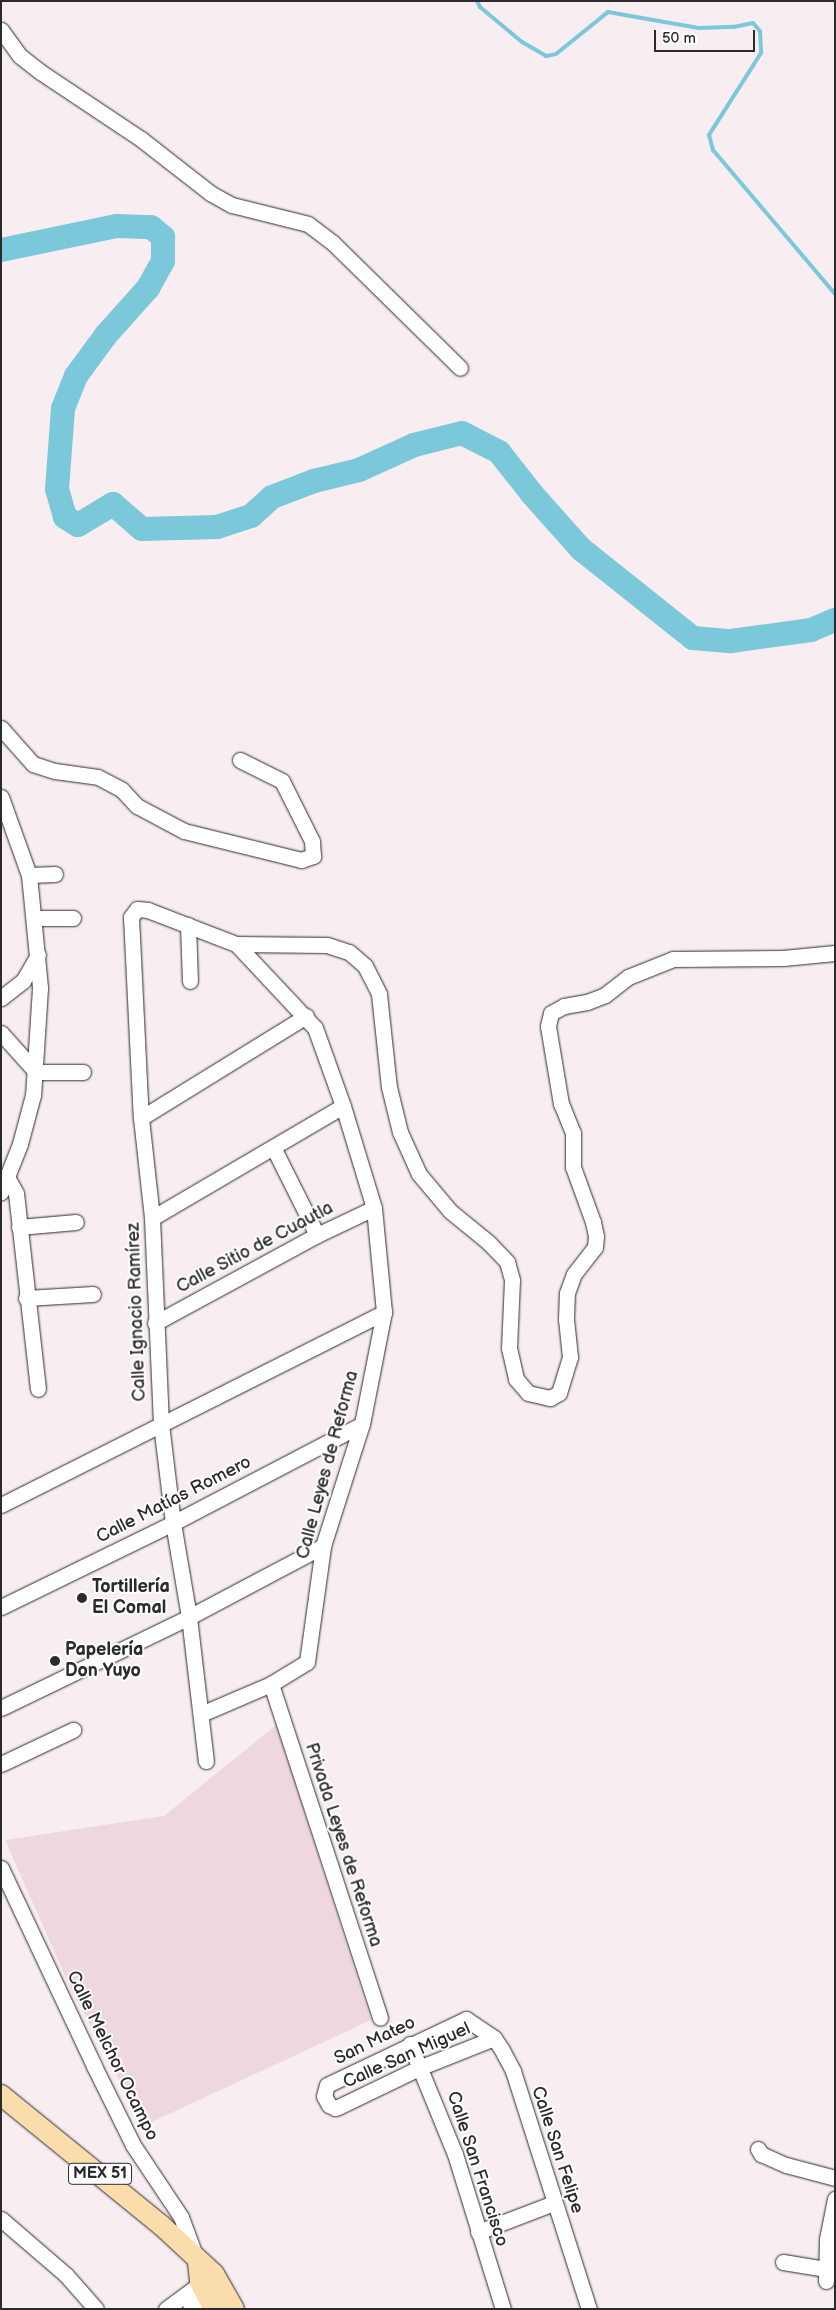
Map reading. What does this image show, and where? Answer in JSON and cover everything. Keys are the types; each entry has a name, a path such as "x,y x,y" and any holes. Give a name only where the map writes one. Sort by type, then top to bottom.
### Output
{"main road":[{"name":"MEX 51","path":"1,2095 114,2184 197,2260"},
{"path":"197,2260 211,2289 234,2309"}],"street":[{"path":"1,30 26,61 141,138 210,193 232,205 308,224 333,243 460,368"},
{"path":"1,728 33,764 55,771 98,777 122,790 137,806 184,832 301,860 313,856 312,841 282,781 240,760"},
{"path":"1,797 29,875 35,918 40,988 33,1095 20,1144 1,1192"},
{"path":"29,875 55,874"},
{"name":"Calle Leyes de Reforma","path":"137,909 148,910 236,944 316,1028 343,1106 374,1208 384,1312 362,1424 323,1546 307,1662 271,1684"},
{"name":"Calle Ignacio Ramírez","path":"137,909 131,917 141,1118 152,1218 155,1323 161,1424 173,1523 189,1617 206,1761"},
{"path":"35,918 73,918"},
{"path":"188,925 190,982"},
{"path":"236,944 327,945 349,952 365,966 379,994 389,1087 400,1132 419,1174 450,1210 488,1242 507,1262 512,1280 509,1348 516,1379 528,1393 550,1398 559,1393 570,1357 566,1320 567,1294 574,1274 595,1247 596,1236 593,1222 573,1167 573,1133 561,1104 548,1026 551,1013 564,1006 588,1002 605,995 628,978 673,959 775,958 835,954"},
{"path":"1,998 23,981 38,955"},
{"path":"141,1118 306,1016"},
{"path":"1,1033 36,1072 84,1072"},
{"path":"152,1218 343,1106"},
{"path":"274,1148 317,1235"},
{"path":"7,1178 16,1193 26,1298 38,1389"},
{"name":"Calle Sitio de Cuautla","path":"155,1323 317,1235 374,1208"},
{"path":"19,1227 76,1222"},
{"path":"26,1298 93,1294"},
{"path":"1,1505 384,1312"},
{"name":"Calle Matías Romero","path":"1,1607 173,1523 362,1424"},
{"path":"1,1708 189,1617 323,1546"},
{"path":"201,1714 271,1684"},
{"name":"Privada Leyes de Reforma","path":"271,1684 380,2018"},
{"path":"1,1764 73,1730"},
{"name":"Calle Melchor Ocampo","path":"1,1868 133,2145 181,2217 197,2260"},
{"name":"Calle San Felipe","path":"466,2019 494,2038 513,2071 588,2309"},
{"name":"San Mateo","path":"335,2108 329,2105 324,2096 327,2085 466,2019"},
{"name":"Calle San Miguel","path":"335,2108 421,2067 494,2038"},
{"name":"Calle San Francisco","path":"410,2044 455,2154 503,2309"},
{"path":"758,2149 761,2154 786,2165 835,2178"},
{"path":"783,2262 826,2275 827,2239 835,2199"},
{"path":"478,2232 554,2203"},
{"path":"1,2220 66,2276 96,2309"},
{"path":"166,2309 211,2289"},
{"path":"190,2309 211,2289"}],"shaded area":[{"path":"276,1725 371,2020 143,2126 69,1985 5,1840 164,1816"}],"waterway":[{"path":"477,1 480,7 522,42 546,56 556,54 608,12 699,28 734,27 753,23 760,31 761,53 709,135 713,150 835,294"},
{"path":"1,250 117,226 151,227 163,237 163,261 148,288 106,335 76,376 63,409 57,489 65,517 78,525 113,504 142,529 217,527 251,516 272,497 314,481 359,470 414,445 462,433 499,452 532,494 581,549 693,638 731,641 811,630 835,620"}],"place":[{"name":"Tortillería El Comal","path":"82,1598"},
{"name":"Papelería Don Yuyo","path":"55,1661"}]}
